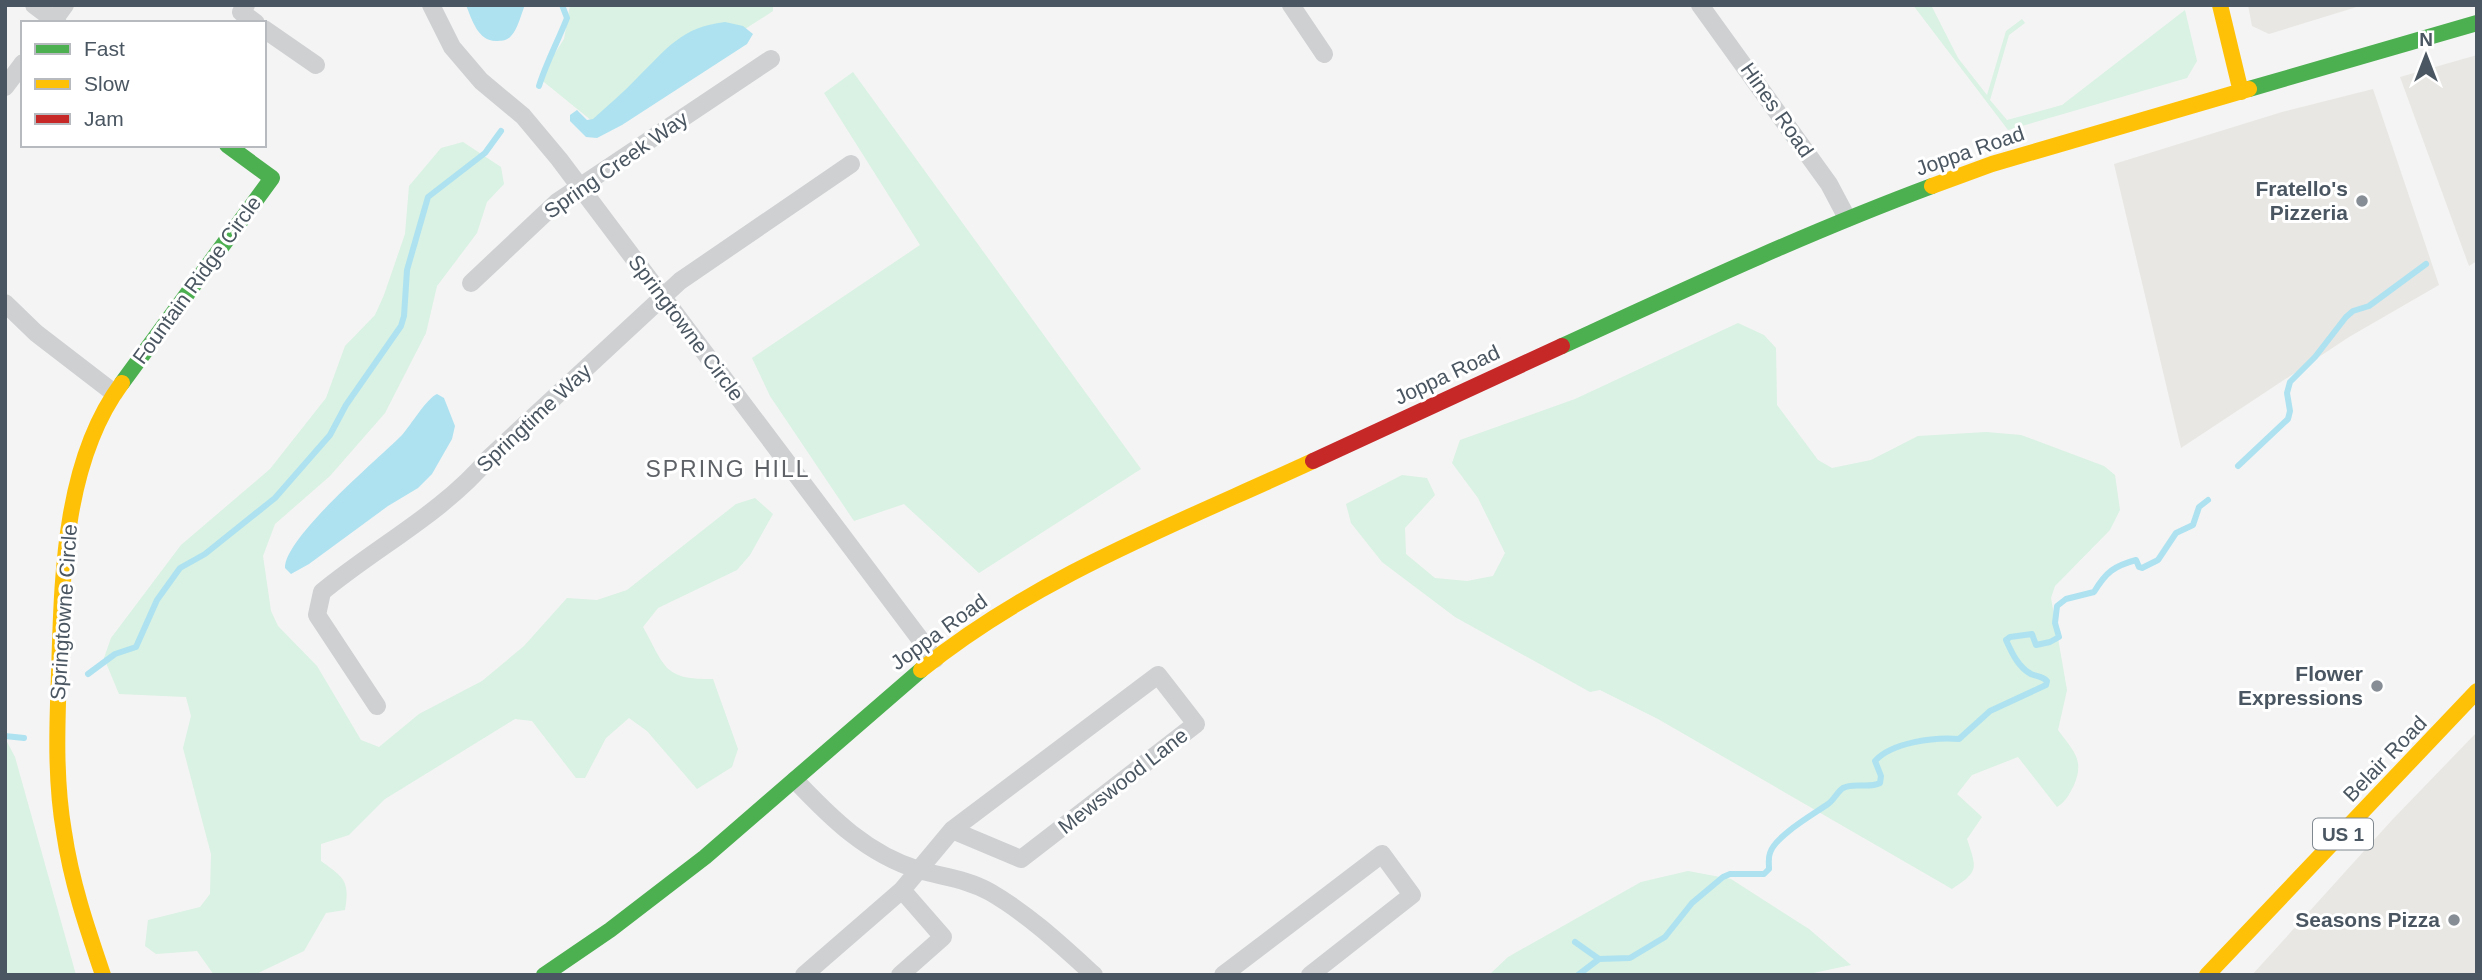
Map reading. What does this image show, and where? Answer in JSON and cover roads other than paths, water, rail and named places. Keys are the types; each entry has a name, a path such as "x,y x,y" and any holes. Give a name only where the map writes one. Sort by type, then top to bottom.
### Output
{"main road":[{"path":"2220,5 2241,92"},
{"name":"Joppa Road","path":"544,975 631,916 672,884 795,780 881,702 935,659 1007,609 1096,559 1847,218 1992,164 2477,23"},
{"name":"Fountain Ridge Circle","path":"114,393 272,178 230,147"},
{"name":"Springtowne Circle","path":"103,975 67,854 61,816 56,742 66,537 78,476 114,393"},
{"name":"Belair Road","path":"2207,975 2477,691"}],"street":[{"path":"34,5 57,18"},
{"path":"246,5 241,12 253,21"},
{"name":"Springtowne Circle","path":"431,5 452,47 481,81 523,116 580,186 906,624 935,659"},
{"path":"1291,5 1324,54"},
{"name":"Hines Road","path":"1700,5 1829,184 1847,218"},
{"path":"266,30 316,65"},
{"name":"Spring Creek Way","path":"471,283 557,202 771,59"},
{"path":"5,88 21,66"},
{"name":"Springtime Way","path":"377,706 317,614 322,592 420,521 478,471 680,281 851,164"},
{"path":"5,303 36,333 114,393"},
{"name":"Mewswood Lane","path":"804,975 902,890 952,830 1158,675 1196,724 1021,859 952,830"},
{"path":"795,780 852,836 884,856 919,870 954,877 989,891 1054,938 1094,975"},
{"path":"1223,975 1382,854 1412,895 1310,975"},
{"path":"900,975 943,937 902,890"}],"water":[{"path":"466,5 525,5 509,38 496,41 480,34"},
{"path":"725,22 743,26 753,34 747,44 622,125 597,138 586,137 570,121 570,115 577,110 587,120 593,119 686,34"},
{"path":"437,394 444,398 455,426 452,439 432,474 418,488 291,574 285,568 299,538 334,499 402,435"}],"waterway":[{"path":"539,86 567,18 562,5"},
{"path":"88,674 115,654 136,647 157,600 180,568 205,554 275,498 330,435 346,405 401,326 407,270 428,197 485,153 501,131"},
{"path":"2238,466 2288,419 2290,411 2287,393 2290,382 2315,357 2346,317 2353,311 2369,306 2426,264"},
{"path":"1578,975 1599,959 1630,958 1665,937 1692,903 1723,877 1730,874 1764,874 1769,869 1773,846 1830,802 1843,788 1880,783 1881,776 1875,761 1892,749 1914,742 1959,739 1990,711 2046,685 2045,679 2022,668 2006,640 2032,634 2036,645 2059,637 2055,623 2057,606 2066,599 2094,592 2111,571 2122,565 2136,560 2142,568 2158,560 2176,533 2193,525 2199,507 2208,500"},
{"path":"5,736 24,738"},
{"path":"1575,942 1599,959"}],"place":[{"name":"Fratello's Pizzeria","path":"2362,201"},
{"name":"Flower Expressions","path":"2377,686"},
{"name":"Seasons Pizza","path":"2454,920"}],"district":[{"name":"SPRING HILL","path":"728,469"}]}
